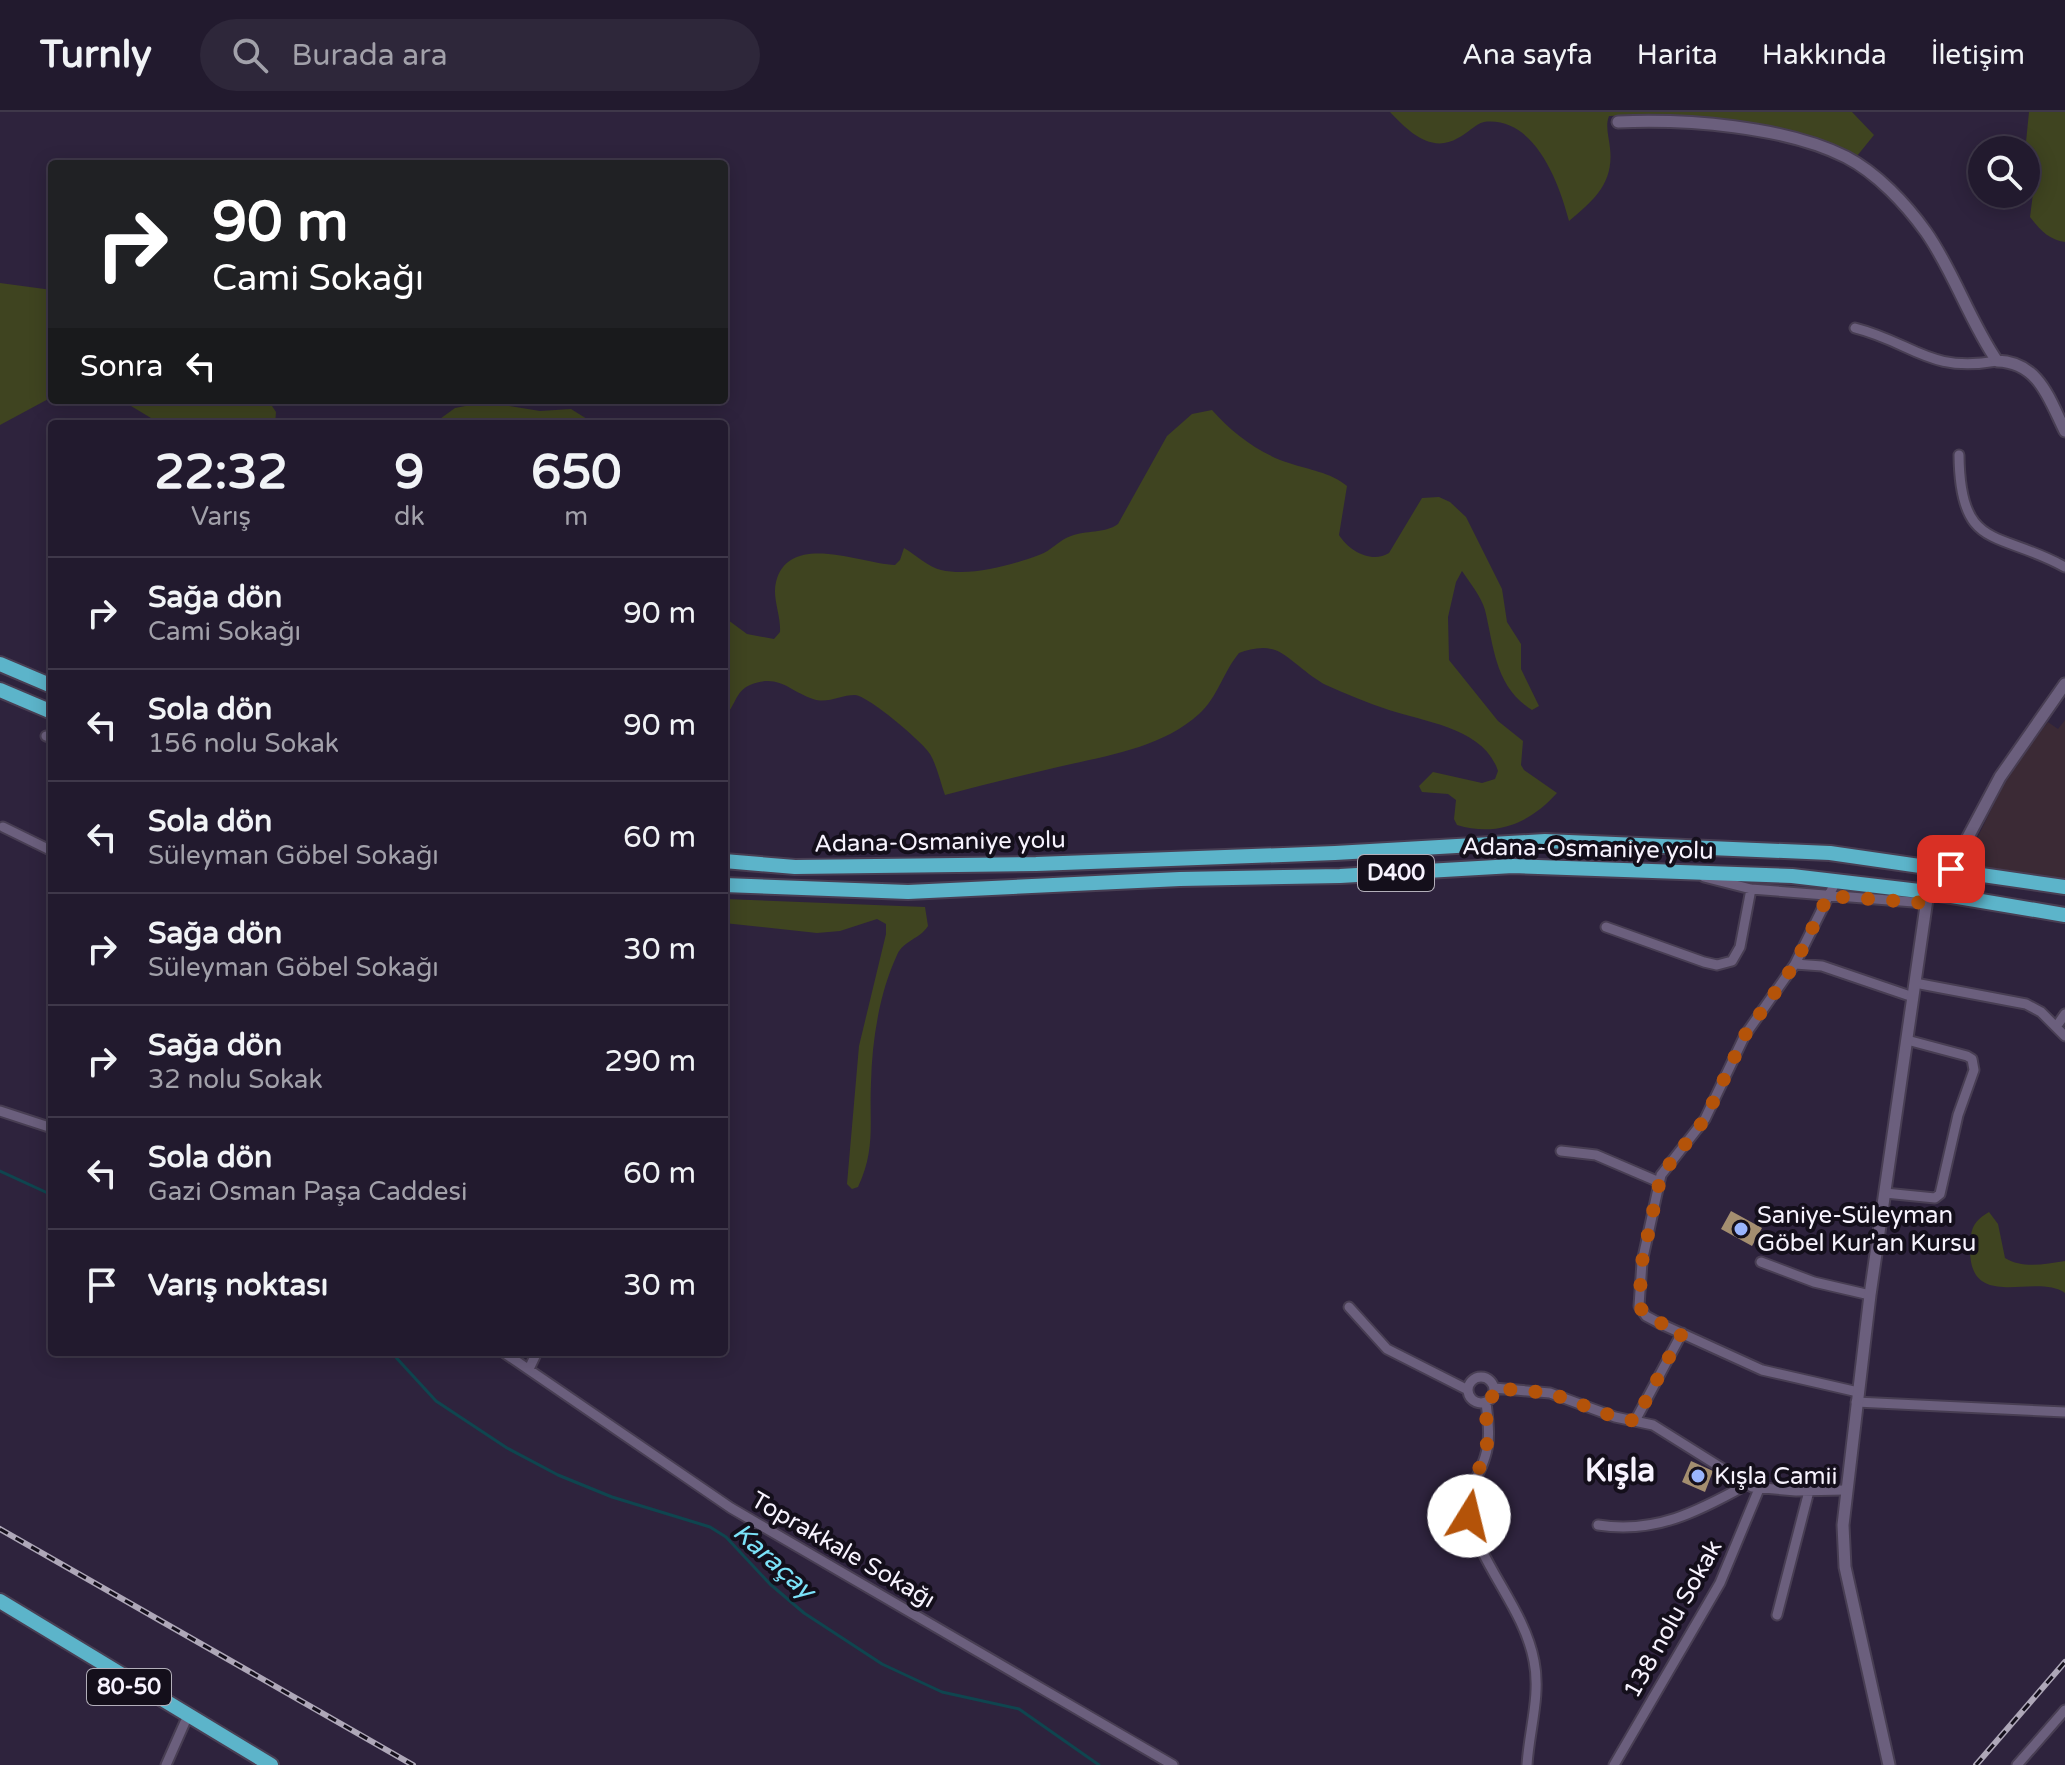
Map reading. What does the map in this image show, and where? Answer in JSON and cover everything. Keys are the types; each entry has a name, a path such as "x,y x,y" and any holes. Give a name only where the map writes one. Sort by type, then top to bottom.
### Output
{"highway":[{"path":"0,664 48,684"},
{"path":"0,690 48,710"},
{"name":"Adana-Osmaniye yolu","path":"728,861 795,867 1036,864 1545,841 1830,853 2065,887"},
{"name":"Adana-Osmaniye yolu","path":"728,885 908,892 1180,879 1315,877 1513,866 1685,871 1836,881 1927,898 2065,915"},
{"path":"0,1601 271,1765"},
{"name":"80-50","path":"0,1612 93,1664 257,1765"}],"street":[{"path":"1618,122 1671,121 1732,127 1819,147 1850,159 1883,185 1922,227 1975,327 1997,361"},
{"path":"1855,328 1887,338 1934,361 1965,365 1997,361 2019,365 2037,378 2065,431"},
{"path":"1959,455 1963,502 1975,526 2065,567"},
{"path":"1889,1765 1845,1567 1845,1490 1927,898 1951,869 2000,777 2065,684"},
{"path":"3,827 48,849"},
{"path":"1685,871 1751,889 1828,896 1927,898"},
{"path":"1836,881 1795,964 1755,1018 1705,1119 1666,1165 1659,1182 1642,1262 1639,1306 1646,1316 1762,1370 1857,1397 2065,1412"},
{"path":"1606,927 1704,962 1721,965 1732,961 1740,947 1751,889"},
{"path":"1795,964 1822,966 1913,997"},
{"path":"1915,983 2026,1004 2065,1036"},
{"path":"2056,1027 2065,1014"},
{"path":"1885,1193 1935,1198 1940,1194 1958,1115 1974,1070 1972,1059 1967,1056 1907,1040"},
{"path":"0,1111 48,1127"},
{"path":"1561,1151 1596,1155 1659,1182"},
{"path":"1761,1262 1814,1282 1870,1295"},
{"path":"1349,1307 1380,1344 1468,1390 1473,1401 1486,1402 1492,1397 1494,1388 1490,1381 1482,1377 1474,1379 1468,1390"},
{"path":"1635,1421 1682,1333"},
{"name":"Toprakkale Sokağı","path":"509,1356 731,1508 1173,1765"},
{"path":"529,1369 535,1356"},
{"path":"1494,1388 1550,1393 1670,1434 1746,1485 1759,1489 1845,1490"},
{"path":"1486,1402 1487,1449 1472,1484 1468,1506 1476,1535 1528,1638 1534,1659 1534,1701 1527,1765"},
{"path":"1598,1525 1626,1529 1658,1526 1687,1516 1746,1485"},
{"name":"138 nolu Sokak","path":"1614,1765 1720,1583 1759,1489"},
{"path":"1777,1615 1809,1491"},
{"path":"2017,1765 2065,1710"},
{"path":"166,1765 173,1743 185,1722"}],"shaded area":[{"path":"2065,720 2065,883 1965,863 2010,771 2048,722 2058,729"}],"green space":[{"path":"1390,112 1852,112 1874,135 1857,156 1800,137 1735,124 1638,115 1609,116 1609,171 1594,198 1569,221 1559,189 1542,155 1517,130 1502,123 1484,122 1448,142 1429,142 1412,133"},
{"path":"2029,112 2065,112 2065,242 2045,234 2030,217 2031,208 2040,208 2040,136 2027,136"},
{"path":"0,283 48,289 48,399 0,425"},
{"path":"128,404 271,404 276,412 275,420 154,420"},
{"path":"498,404 540,411 571,409 589,420 438,420 455,408"},
{"path":"1212,410 1228,427 1257,448 1278,459 1326,474 1347,486 1339,535 1361,554 1375,557 1389,553 1422,498 1439,497 1450,502 1466,517 1502,589 1507,622 1521,644 1521,669 1539,706 1532,710 1520,701 1503,678 1483,605 1462,571 1456,582 1448,617 1449,660 1498,721 1523,741 1521,765 1524,770 1557,793 1547,803 1512,825 1486,829 1457,825 1454,819 1456,800 1448,794 1422,792 1419,786 1433,772 1482,783 1495,779 1498,771 1480,745 1452,729 1381,707 1326,685 1280,653 1266,648 1239,653 1206,707 1184,726 1151,743 945,795 935,764 925,748 894,720 861,697 850,695 818,700 783,684 760,682 741,691 728,712 728,620 747,634 774,639 780,632 776,582 783,567 795,558 828,554 895,565 904,548 936,568 965,572 1004,566 1039,555 1071,536 1118,524 1167,436 1192,414"},
{"path":"728,899 925,907 928,926 900,950 881,1002 873,1051 869,1148 864,1173 858,1187 852,1189 847,1184 859,1046 886,924 877,919 840,931 817,933 728,923"},
{"path":"1989,1212 1998,1224 2005,1258 2027,1265 2065,1261 2065,1293 2036,1286 2003,1287 1988,1284 1977,1276 1971,1261 1972,1232 1977,1222"}],"building":[{"name":"Saniye-Süleyman Göbel Kur'an Kursu","path":"1731,1211 1762,1228 1752,1246 1721,1229"},
{"name":"Kışla Camii","path":"1691,1461 1713,1471 1705,1492 1682,1482"}],"waterway":[{"name":"Karaçay","path":"0,1171 48,1193"},
{"name":"Karaçay","path":"395,1356 436,1401 507,1448 558,1475 612,1497 710,1527 726,1537 770,1584 804,1613 882,1664 942,1692 1019,1709 1099,1765"}],"railway":[{"path":"0,1529 413,1765"},
{"path":"1976,1765 2065,1662"}],"place":[{"name":"Saniye-Süleyman Göbel Kur'an Kursu","path":"1741,1229"},
{"name":"Kışla Camii","path":"1698,1476"}],"district":[{"name":"Kışla","path":"1620,1471"}],"route":[{"path":"1469,1516 1468,1496 1487,1449 1489,1426 1486,1402 1492,1397 1494,1388 1550,1393 1615,1417 1635,1421 1682,1333 1646,1316 1639,1306 1642,1262 1661,1175 1705,1119 1745,1035 1795,964 1828,896 1926,903 1928,892 1951,869"}]}
